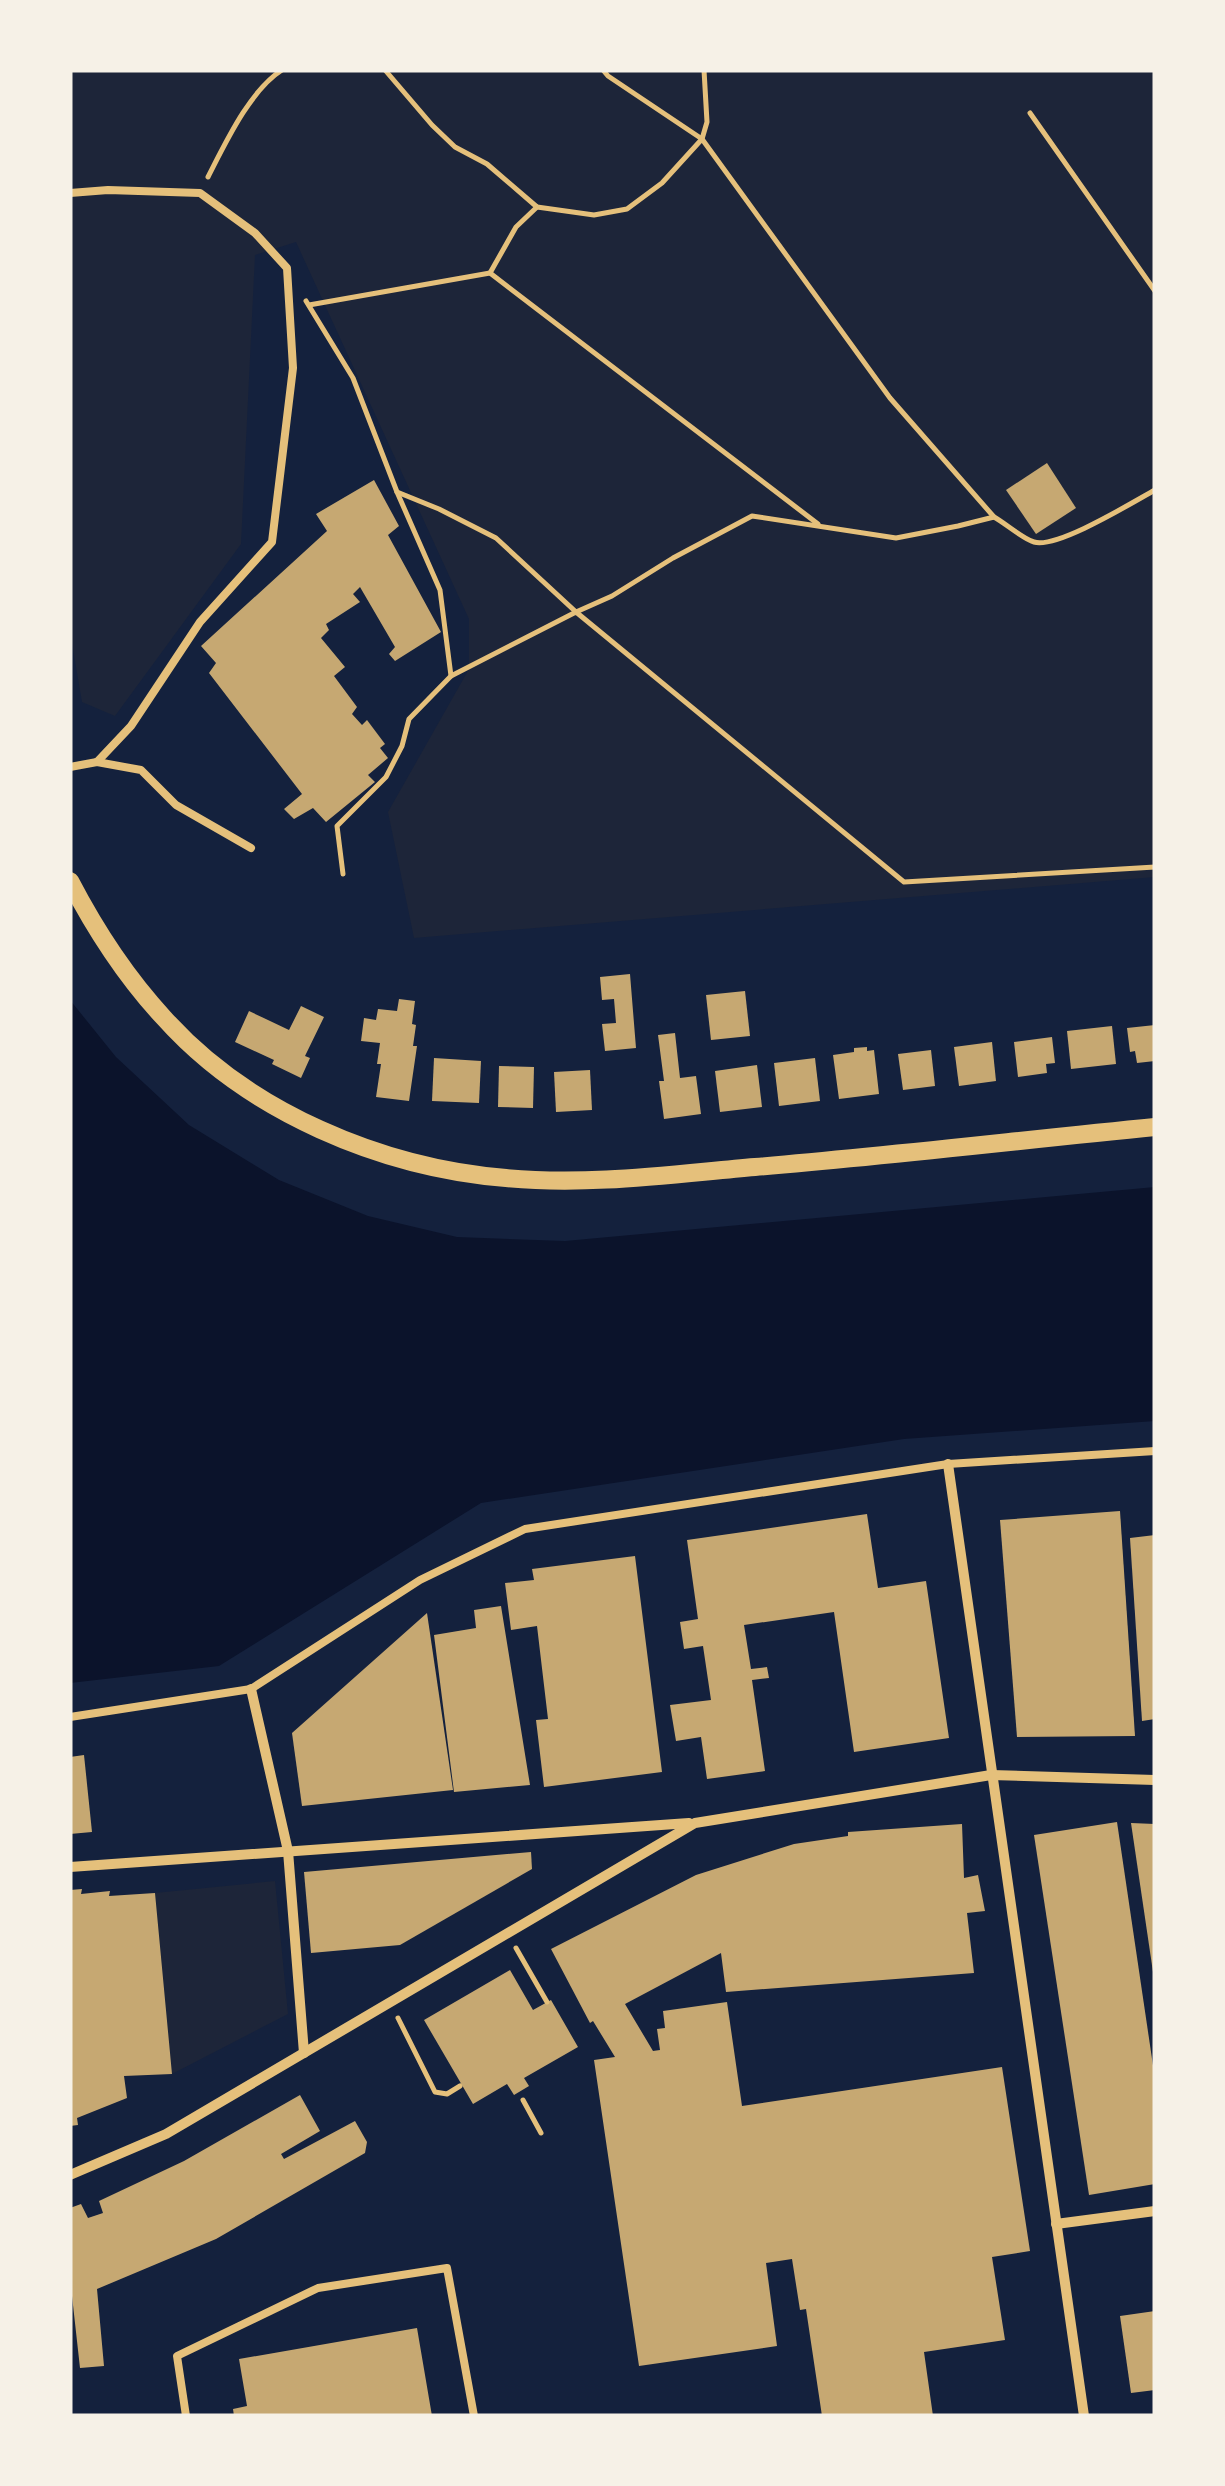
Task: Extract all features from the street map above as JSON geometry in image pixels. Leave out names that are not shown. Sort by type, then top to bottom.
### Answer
[{"type":"street","points":[[70,881],[92,923],[129,976],[166,1021],[212,1063],[266,1102],[333,1135],[390,1157],[452,1172],[578,1181],[1155,1127]]},
{"type":"street","points":[[948,1464],[1084,2416]]},
{"type":"street","points":[[251,1689],[288,1852],[304,2053]]},
{"type":"street","points":[[70,1867],[695,1823],[991,1776],[1155,1780]]},
{"type":"street","points":[[70,2175],[166,2134],[695,1823]]},
{"type":"street","points":[[1056,2224],[1155,2211]]},
{"type":"lane","points":[[70,193],[200,193],[255,233],[287,268],[293,368],[272,542],[200,622],[131,726],[97,762]]},
{"type":"lane","points":[[70,767],[97,762],[142,770],[176,805],[251,848]]},
{"type":"lane","points":[[70,1717],[251,1689],[420,1580],[525,1530],[948,1464],[1155,1451]]},
{"type":"lane","points":[[186,2416],[177,2356],[318,2288],[447,2268],[474,2416]]},
{"type":"path","points":[[200,193],[231,130],[269,78],[282,70]]},
{"type":"path","points":[[385,70],[454,147],[486,164],[536,207],[594,215],[626,209],[662,183],[702,139],[707,122],[704,70]]},
{"type":"path","points":[[603,70],[702,139],[890,398],[994,517],[1034,542],[1049,541],[1098,522],[1155,490]]},
{"type":"path","points":[[1030,112],[1155,291]]},
{"type":"path","points":[[490,273],[516,228],[536,207]]},
{"type":"path","points":[[287,268],[353,378],[440,590],[451,676]]},
{"type":"path","points":[[309,305],[490,273],[820,526]]},
{"type":"path","points":[[397,492],[496,538],[576,612],[904,882],[1155,867]]},
{"type":"path","points":[[342,874],[337,826],[386,777],[402,746],[408,719],[451,676],[612,596],[672,558],[752,516],[896,538],[994,517]]},
{"type":"path","points":[[507,1933],[546,2002]]},
{"type":"path","points":[[390,2002],[436,2092],[447,2094],[460,2086]]},
{"type":"path","points":[[523,2100],[542,2134]]},
{"type":"shaded area","points":[[70,70],[1155,70],[1155,877],[414,938],[388,812],[469,669],[469,619],[296,242],[255,255],[241,544],[115,716],[82,702],[70,632]]},
{"type":"shaded area","points":[[70,1000],[116,1057],[189,1125],[279,1180],[368,1216],[457,1237],[565,1241],[1155,1187],[1155,1421],[904,1439],[481,1503],[219,1666],[70,1683]]},
{"type":"shaded area","points":[[275,1881],[288,2014],[172,2074],[155,1893]]},
{"type":"building","points":[[1047,463],[1076,508],[1036,534],[1006,490]]},
{"type":"building","points":[[374,480],[399,526],[388,535],[441,632],[395,661],[389,654],[395,647],[360,587],[353,594],[360,602],[326,624],[329,630],[321,638],[345,667],[334,676],[357,707],[352,714],[362,725],[367,720],[385,744],[380,748],[388,758],[368,775],[375,782],[326,822],[313,808],[294,819],[284,809],[302,794],[209,673],[216,663],[201,646],[327,531],[316,514]]},
{"type":"building","points":[[630,974],[636,1048],[605,1051],[602,1024],[616,1023],[614,999],[602,1000],[600,977]]},
{"type":"building","points":[[745,991],[750,1036],[711,1040],[706,995]]},
{"type":"building","points":[[399,999],[415,1001],[412,1024],[416,1025],[413,1046],[417,1046],[409,1101],[376,1097],[380,1043],[361,1041],[364,1018],[376,1020],[378,1009],[397,1011]]},
{"type":"building","points":[[301,1006],[324,1017],[305,1056],[310,1058],[301,1078],[235,1042],[249,1011],[289,1030]]},
{"type":"building","points":[[1155,1025],[1155,1061],[1137,1063],[1135,1051],[1130,1052],[1127,1028]]},
{"type":"building","points":[[1112,1026],[1116,1064],[1071,1069],[1067,1031]]},
{"type":"building","points":[[675,1033],[680,1078],[696,1076],[701,1114],[664,1119],[658,1035]]},
{"type":"building","points":[[1052,1037],[1055,1063],[1046,1064],[1047,1073],[1018,1077],[1014,1042]]},
{"type":"building","points":[[992,1042],[996,1081],[959,1086],[954,1047]]},
{"type":"building","points":[[867,1047],[867,1051],[874,1050],[879,1094],[839,1099],[833,1055]]},
{"type":"building","points":[[931,1050],[935,1086],[903,1090],[898,1054]]},
{"type":"building","points":[[434,1058],[481,1061],[479,1103],[432,1101]]},
{"type":"building","points":[[815,1058],[820,1101],[779,1106],[774,1063]]},
{"type":"building","points":[[757,1065],[762,1107],[720,1112],[715,1071]]},
{"type":"building","points":[[499,1066],[534,1067],[533,1108],[498,1107]]},
{"type":"building","points":[[590,1070],[592,1110],[556,1112],[554,1072]]},
{"type":"building","points":[[1120,1511],[1135,1736],[1017,1737],[1000,1520]]},
{"type":"building","points":[[867,1514],[878,1588],[926,1581],[949,1738],[854,1752],[834,1612],[744,1625],[751,1669],[767,1667],[769,1678],[752,1680],[765,1771],[707,1779],[701,1737],[676,1741],[670,1705],[711,1700],[703,1646],[684,1649],[680,1622],[698,1619],[687,1540]]},
{"type":"building","points":[[1155,1535],[1155,1719],[1142,1721],[1130,1538]]},
{"type":"building","points":[[635,1556],[662,1772],[544,1787],[536,1720],[548,1719],[537,1626],[511,1630],[505,1583],[534,1580],[532,1569]]},
{"type":"building","points":[[501,1606],[530,1785],[454,1792],[434,1635],[476,1628],[474,1610]]},
{"type":"building","points":[[427,1613],[453,1790],[302,1806],[292,1733]]},
{"type":"building","points":[[84,1755],[92,1832],[70,1834],[70,1757]]},
{"type":"building","points":[[1117,1822],[1155,2079],[1155,2184],[1089,2195],[1034,1835]]},
{"type":"building","points":[[1131,1823],[1155,1824],[1155,1972],[1153,1972]]},
{"type":"building","points":[[962,1824],[964,1878],[978,1875],[985,1911],[967,1913],[974,1973],[726,1992],[721,1953],[625,2004],[653,2051],[660,2050],[657,2029],[665,2028],[663,2011],[727,2002],[742,2106],[1002,2067],[1030,2251],[992,2257],[1005,2340],[924,2352],[933,2416],[822,2416],[806,2309],[800,2310],[792,2259],[766,2263],[777,2346],[639,2366],[594,2060],[615,2057],[593,2021],[590,2023],[551,1949],[696,1875],[794,1844],[848,1836],[848,1832]]},
{"type":"building","points":[[531,1852],[532,1869],[400,1945],[311,1953],[304,1872]]},
{"type":"building","points":[[82,1889],[81,1894],[110,1891],[109,1896],[155,1893],[172,2074],[124,2076],[127,2098],[77,2118],[78,2125],[70,2126],[70,1890]]},
{"type":"building","points":[[510,1970],[533,2010],[551,2000],[578,2047],[524,2078],[529,2086],[514,2095],[507,2084],[473,2104],[424,2020]]},
{"type":"building","points":[[300,2095],[320,2131],[281,2154],[284,2159],[355,2121],[367,2142],[365,2153],[216,2239],[97,2289],[104,2366],[80,2368],[70,2296],[70,2208],[81,2204],[88,2218],[103,2213],[99,2201],[184,2161]]},
{"type":"building","points":[[1155,2311],[1155,2390],[1131,2393],[1120,2316]]},
{"type":"building","points":[[417,2328],[432,2416],[234,2416],[233,2409],[247,2406],[239,2359]]}]
